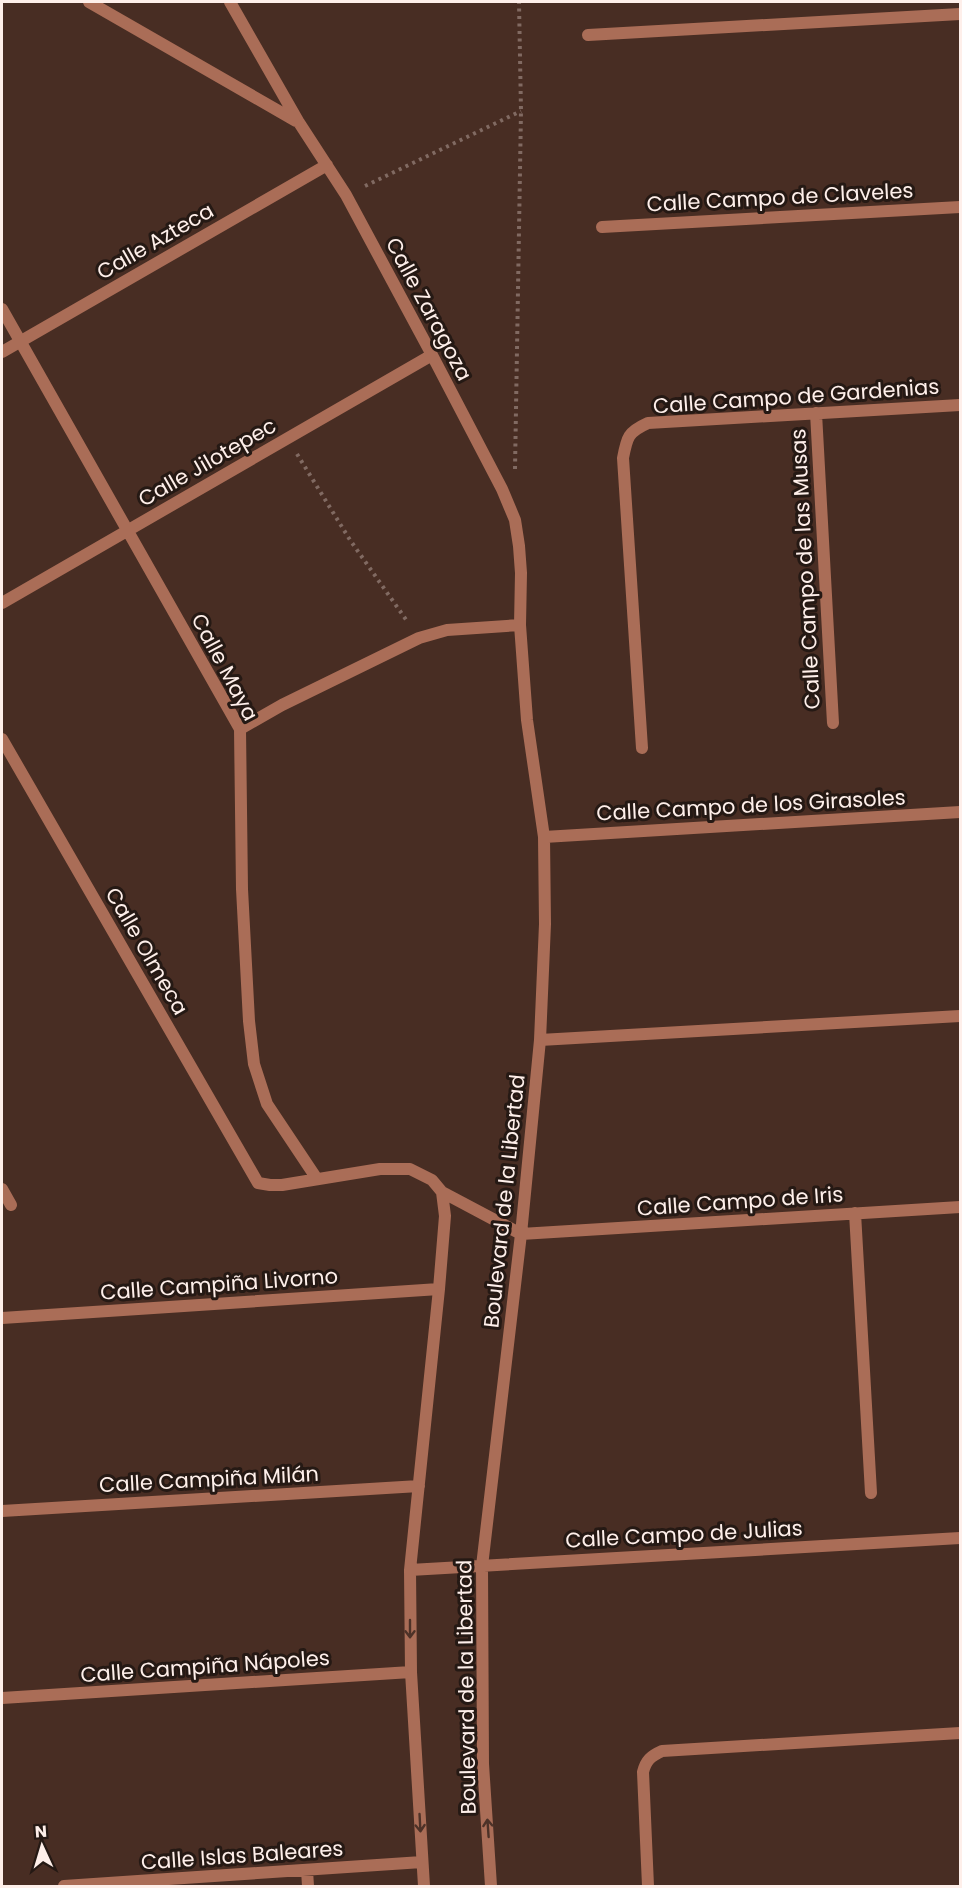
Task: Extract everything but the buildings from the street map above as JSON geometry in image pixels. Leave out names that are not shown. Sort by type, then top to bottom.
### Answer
[{"type":"street","name":"Calle Zaragoza","points":[[89,2],[298,122]]},
{"type":"street","name":"Calle Zaragoza","points":[[230,2],[298,122],[346,195],[502,489],[514,520]]},
{"type":"street","points":[[588,35],[960,14]]},
{"type":"street","name":"Calle Azteca","points":[[2,352],[327,165]]},
{"type":"street","name":"Calle Campo de Claveles","points":[[602,227],[960,207]]},
{"type":"street","name":"Calle Maya","points":[[2,309],[240,729],[242,889],[249,1021],[254,1064],[267,1104],[317,1179]]},
{"type":"street","name":"Calle Jilotepec","points":[[2,603],[432,355]]},
{"type":"street","name":"Calle Campo de Gardenias","points":[[642,748],[622,458],[626,441],[634,429],[648,423],[960,405]]},
{"type":"street","name":"Calle Campo de las Musas","points":[[816,413],[832,723]]},
{"type":"street","name":"Boulevard de la Libertad","points":[[491,1887],[483,1764],[482,1566],[521,1234],[540,1040],[545,924],[544,837],[527,720],[520,625],[521,573],[514,520]]},
{"type":"street","points":[[240,729],[282,705],[419,638],[447,630],[520,625]]},
{"type":"street","name":"Calle Olmeca","points":[[2,739],[258,1183],[282,1185],[317,1179]]},
{"type":"street","name":"Calle Campo de los Girasoles","points":[[544,837],[960,812]]},
{"type":"street","points":[[540,1040],[960,1016]]},
{"type":"street","points":[[317,1179],[380,1169],[410,1169],[432,1180],[442,1192],[521,1234]]},
{"type":"street","points":[[2,1189],[11,1205]]},
{"type":"street","points":[[424,1887],[411,1672],[410,1570],[439,1289],[445,1216],[442,1192]]},
{"type":"street","name":"Calle Campo de Iris","points":[[521,1234],[960,1207]]},
{"type":"street","points":[[855,1213],[871,1493]]},
{"type":"street","name":"Calle Campiña Livorno","points":[[2,1318],[439,1289]]},
{"type":"street","name":"Calle Campiña Milán","points":[[2,1511],[419,1486]]},
{"type":"street","name":"Calle Campo de Julias","points":[[410,1570],[960,1538]]},
{"type":"street","name":"Calle Campiña Nápoles","points":[[2,1698],[411,1672]]},
{"type":"street","points":[[648,1887],[643,1772],[645,1763],[652,1755],[662,1751],[960,1733]]},
{"type":"street","name":"Calle Islas Baleares","points":[[64,1887],[422,1862]]},
{"type":"street","points":[[307,1870],[308,1887]]},
{"type":"path","points":[[515,474],[521,111],[519,2]]},
{"type":"path","points":[[346,195],[521,111]]},
{"type":"path","points":[[288,438],[350,540],[419,638]]}]
